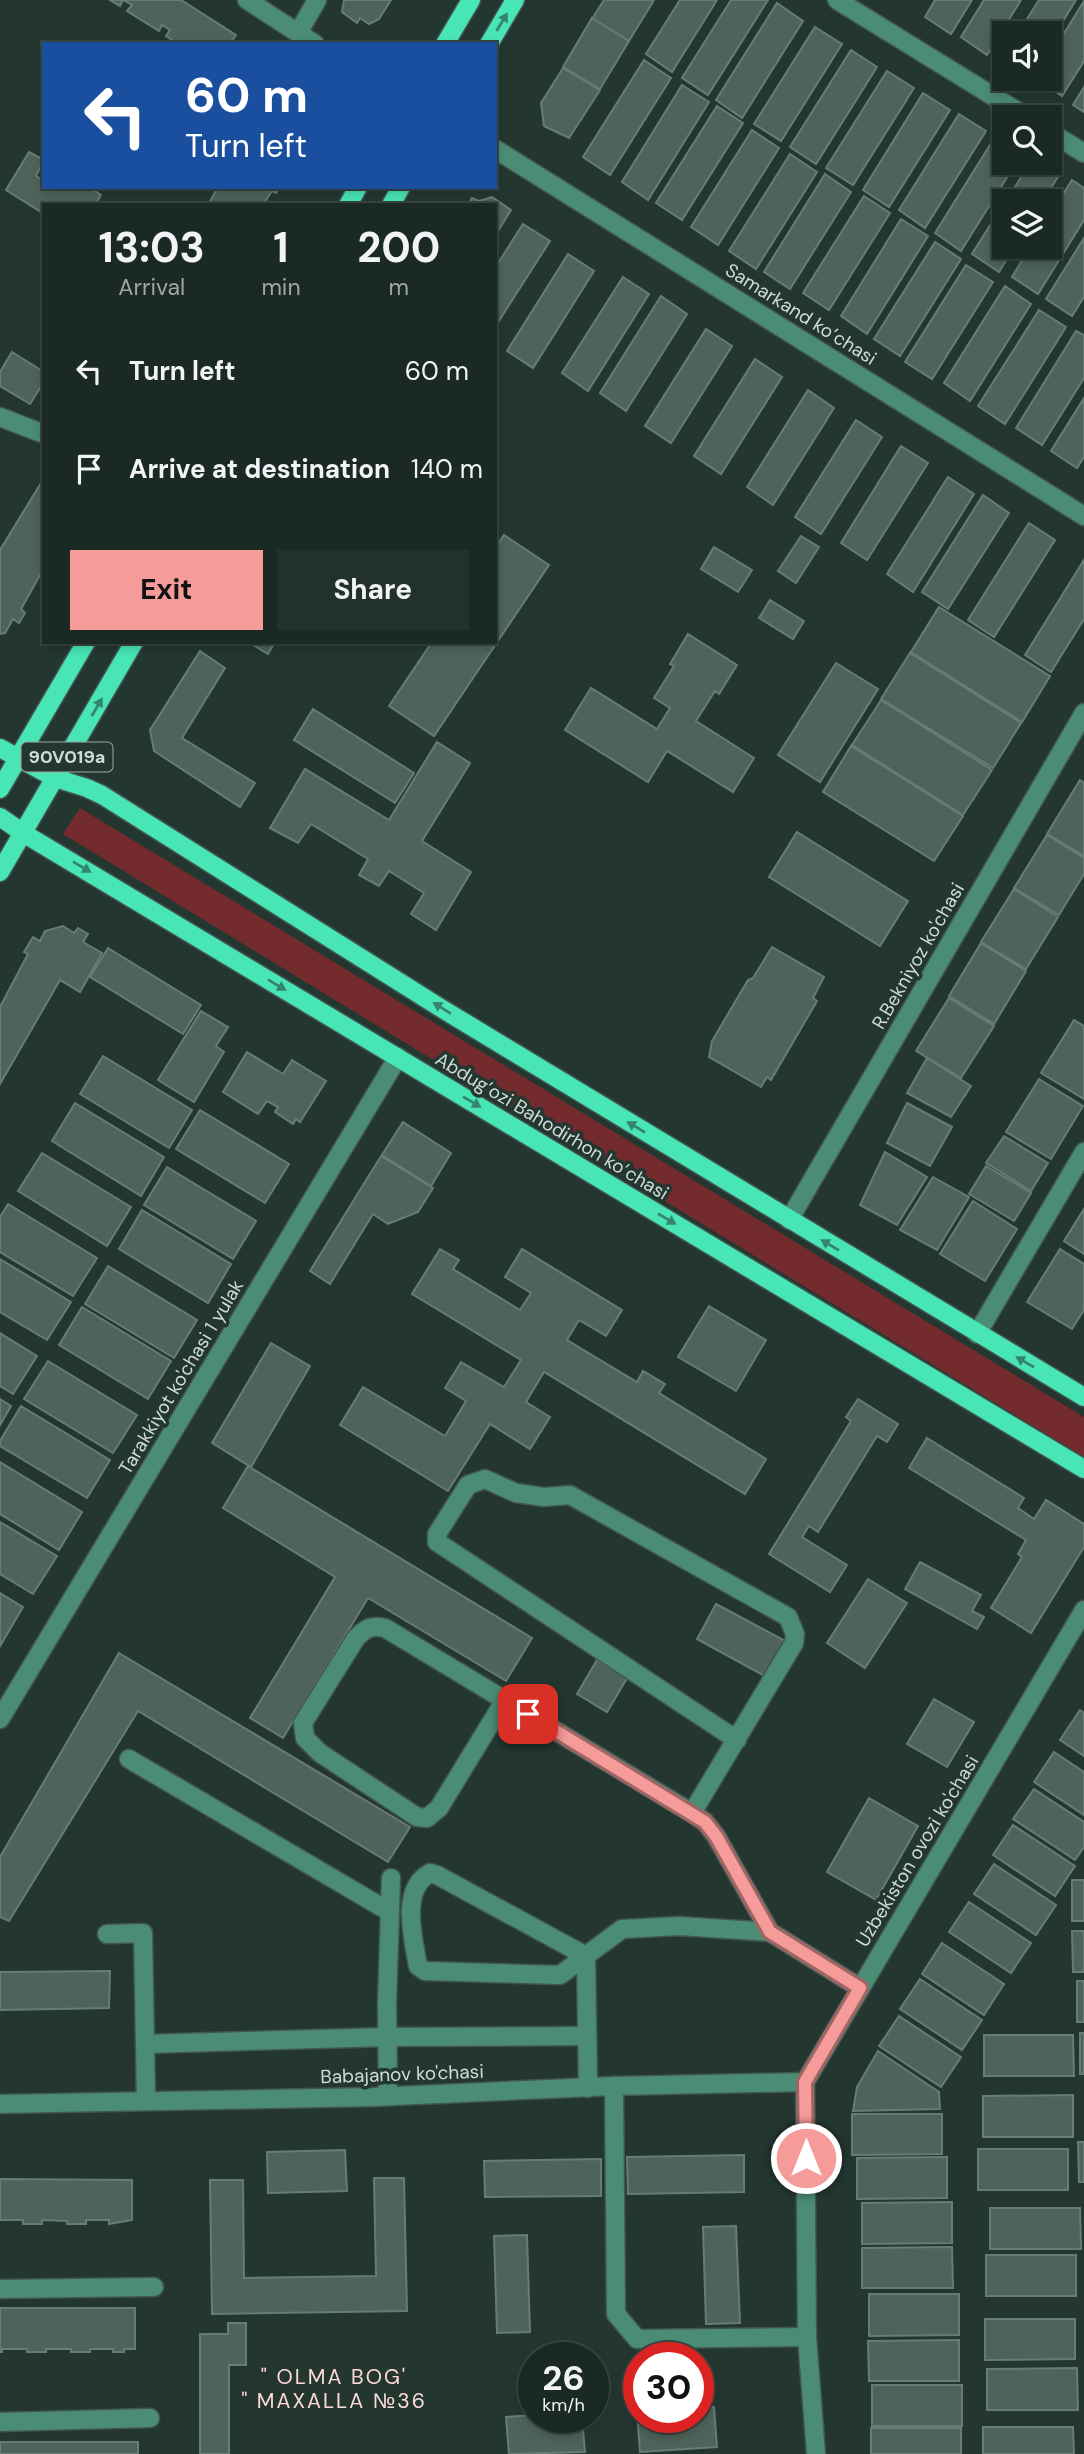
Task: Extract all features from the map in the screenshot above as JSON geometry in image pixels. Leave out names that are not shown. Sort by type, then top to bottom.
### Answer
[{"type":"main road","points":[[446,42],[471,0]]},
{"type":"main road","points":[[490,42],[515,0]]},
{"type":"main road","name":"90V019a","points":[[0,789],[85,644]]},
{"type":"main road","name":"90V019a","points":[[0,872],[134,644]]},
{"type":"main road","points":[[0,748],[55,778],[102,795],[444,1010],[977,1334],[1084,1396]]},
{"type":"main road","name":"Abdug’ozi Bahodirhon ko’chasi","points":[[0,817],[1084,1469]]},
{"type":"street","points":[[247,0],[312,42]]},
{"type":"street","points":[[298,33],[317,0]]},
{"type":"street","points":[[837,0],[1008,105]]},
{"type":"street","points":[[1062,139],[1084,153]]},
{"type":"street","name":"Samarkand ko’chasi","points":[[497,150],[1084,516]]},
{"type":"street","points":[[0,417],[42,433]]},
{"type":"street","name":"R.Bekniyoz ko'chasi","points":[[789,1220],[1084,713]]},
{"type":"street","name":"Tarakkiyot ko'chasi 1 yulak","points":[[0,1719],[398,1057]]},
{"type":"street","points":[[977,1334],[1084,1152]]},
{"type":"street","points":[[692,1813],[737,1740],[794,1643],[795,1634],[788,1617],[570,1495],[544,1497],[516,1493],[485,1479],[468,1485],[437,1534],[438,1542],[737,1740]]},
{"type":"street","name":"Uzbekiston ovozi ko'chasi","points":[[805,2082],[1084,1610]]},
{"type":"street","points":[[505,1700],[439,1808],[427,1818],[416,1816],[320,1753],[305,1738],[303,1723],[356,1638],[365,1629],[373,1626],[385,1628],[505,1700],[692,1813],[705,1822],[716,1836],[770,1932]]},
{"type":"street","points":[[129,1759],[390,1912]]},
{"type":"street","points":[[586,1956],[437,1875],[430,1873],[414,1886],[411,1905],[414,1943],[418,1966],[425,1970],[561,1975],[622,1929],[679,1926],[770,1932],[860,1988]]},
{"type":"street","points":[[388,2096],[391,1878]]},
{"type":"street","points":[[107,1934],[143,1933],[146,2101]]},
{"type":"street","points":[[586,1956],[588,2088]]},
{"type":"street","points":[[145,2044],[388,2037],[587,2036]]},
{"type":"street","points":[[805,2082],[807,2337],[816,2454]]},
{"type":"street","name":"Babajanov ko'chasi","points":[[0,2104],[388,2096],[614,2086],[805,2082]]},
{"type":"street","points":[[614,2086],[616,2314],[638,2339],[807,2337]]},
{"type":"street","points":[[0,2289],[154,2287]]},
{"type":"street","points":[[0,2422],[150,2418]]},
{"type":"shaded area","points":[[80,808],[1084,1417],[1084,1457],[63,834]]},
{"type":"building","points":[[110,0],[123,0],[120,6]]},
{"type":"building","points":[[123,0],[181,0],[236,35],[231,42],[175,42],[166,36],[170,30],[162,25],[159,31],[127,11],[132,5]]},
{"type":"building","points":[[344,0],[391,0],[379,19],[369,24],[360,18],[357,23],[342,12]]},
{"type":"building","points":[[604,0],[654,0],[629,41],[592,19]]},
{"type":"building","points":[[680,0],[717,0],[672,72],[646,54]]},
{"type":"building","points":[[731,0],[768,0],[708,95],[682,78]]},
{"type":"building","points":[[935,0],[972,0],[951,34],[925,17]]},
{"type":"building","points":[[984,0],[1021,0],[1008,21],[992,21],[992,47],[987,55],[961,37]]},
{"type":"building","points":[[1039,0],[1076,0],[1062,23],[1026,21]]},
{"type":"building","points":[[1084,1],[1084,61],[1062,96],[1055,91],[1062,91],[1062,37]]},
{"type":"building","points":[[777,3],[803,21],[742,118],[716,100]]},
{"type":"building","points":[[592,18],[629,41],[600,89],[563,67]]},
{"type":"building","points":[[815,27],[842,44],[781,141],[754,124]]},
{"type":"building","points":[[851,50],[877,67],[816,164],[790,147]]},
{"type":"building","points":[[644,60],[671,78],[610,175],[583,157]]},
{"type":"building","points":[[563,68],[600,90],[569,138],[544,126],[541,103]]},
{"type":"building","points":[[887,71],[914,88],[853,185],[826,168]]},
{"type":"building","points":[[682,85],[709,102],[648,200],[622,182]]},
{"type":"building","points":[[1084,87],[1084,112],[1073,105]]},
{"type":"building","points":[[923,93],[950,110],[889,207],[863,190]]},
{"type":"building","points":[[717,106],[743,123],[682,220],[656,203]]},
{"type":"building","points":[[959,114],[986,131],[925,228],[899,210]]},
{"type":"building","points":[[752,130],[779,148],[718,245],[691,227]]},
{"type":"building","points":[[992,142],[992,175],[1008,175],[1000,189],[992,189],[992,201],[961,251],[935,233]]},
{"type":"building","points":[[29,152],[42,159],[36,176],[42,180],[42,189],[92,189],[101,195],[96,203],[42,203],[42,213],[6,190]]},
{"type":"building","points":[[790,154],[817,172],[756,269],[729,251]]},
{"type":"building","points":[[825,174],[851,192],[790,289],[764,272]]},
{"type":"building","points":[[1022,175],[1059,175],[1050,189],[1014,189]]},
{"type":"building","points":[[1072,180],[1084,188],[1084,220],[1062,255],[1062,196]]},
{"type":"building","points":[[217,189],[279,189],[276,193],[272,191],[264,203],[209,203]]},
{"type":"building","points":[[864,196],[890,213],[829,310],[803,293]]},
{"type":"building","points":[[492,197],[511,210],[497,233],[497,203],[469,203],[472,198],[479,201]]},
{"type":"building","points":[[901,219],[928,236],[867,334],[841,316]]},
{"type":"building","points":[[992,222],[992,259],[1007,259],[999,272],[972,254]]},
{"type":"building","points":[[523,224],[550,241],[497,324],[497,265]]},
{"type":"building","points":[[1084,238],[1084,297],[1072,316],[1046,299]]},
{"type":"building","points":[[935,242],[961,259],[900,356],[874,339]]},
{"type":"building","points":[[568,254],[594,271],[533,368],[507,351]]},
{"type":"building","points":[[1023,259],[1060,259],[1038,294],[1012,277]]},
{"type":"building","points":[[966,265],[993,282],[932,379],[905,362]]},
{"type":"building","points":[[623,277],[649,294],[588,391],[562,373]]},
{"type":"building","points":[[1005,286],[1031,304],[970,401],[944,383]]},
{"type":"building","points":[[661,296],[687,314],[626,411],[600,393]]},
{"type":"building","points":[[1039,310],[1066,327],[1005,424],[978,406]]},
{"type":"building","points":[[706,329],[732,346],[671,443],[645,426]]},
{"type":"building","points":[[1076,331],[1084,335],[1084,378],[1042,445],[1016,428]]},
{"type":"building","points":[[12,352],[42,371],[42,385],[30,404],[0,386],[0,372]]},
{"type":"building","points":[[755,359],[782,377],[721,474],[694,456]]},
{"type":"building","points":[[808,390],[834,408],[773,505],[747,487]]},
{"type":"building","points":[[1084,398],[1084,457],[1077,468],[1051,451]]},
{"type":"building","points":[[856,420],[882,437],[821,534],[795,517]]},
{"type":"building","points":[[901,446],[928,463],[867,560],[841,543]]},
{"type":"building","points":[[948,477],[974,494],[913,592],[887,574]]},
{"type":"building","points":[[42,481],[42,572],[21,609],[25,613],[19,623],[13,619],[5,633],[0,634],[0,550]]},
{"type":"building","points":[[983,495],[1009,513],[948,609],[922,592]]},
{"type":"building","points":[[1029,523],[1055,540],[994,637],[968,620]]},
{"type":"building","points":[[504,535],[549,565],[497,642],[497,545]]},
{"type":"building","points":[[801,536],[819,547],[796,583],[778,571]]},
{"type":"building","points":[[714,547],[752,570],[738,592],[701,569]]},
{"type":"building","points":[[1084,560],[1084,619],[1051,672],[1025,655]]},
{"type":"building","points":[[770,600],[804,621],[793,639],[759,618]]},
{"type":"building","points":[[939,607],[1050,676],[1022,722],[911,652]]},
{"type":"building","points":[[688,634],[737,665],[719,694],[715,691],[696,721],[754,758],[733,792],[667,751],[648,782],[565,730],[591,688],[657,729],[670,708],[654,698],[674,666],[670,664]]},
{"type":"building","points":[[251,644],[274,644],[268,654]]},
{"type":"building","points":[[431,644],[496,644],[434,736],[389,706]]},
{"type":"building","points":[[200,651],[225,668],[182,738],[255,783],[240,807],[154,751],[150,730]]},
{"type":"building","points":[[910,653],[1021,723],[993,768],[881,699]]},
{"type":"building","points":[[836,663],[878,689],[820,782],[778,755]]},
{"type":"building","points":[[881,700],[992,770],[963,815],[852,745]]},
{"type":"building","points":[[313,709],[414,773],[395,803],[294,740]]},
{"type":"building","points":[[437,742],[470,763],[422,841],[471,872],[436,930],[411,914],[424,893],[389,871],[379,886],[359,875],[368,859],[311,824],[298,843],[270,828],[305,769],[389,820]]},
{"type":"building","points":[[851,746],[963,816],[934,861],[823,792]]},
{"type":"building","points":[[1080,780],[1084,783],[1084,856],[1047,834]]},
{"type":"building","points":[[797,832],[908,901],[880,946],[769,877]]},
{"type":"building","points":[[1047,835],[1084,858],[1084,874],[1059,915],[1014,888]]},
{"type":"building","points":[[1014,889],[1058,917],[1026,969],[981,942]]},
{"type":"building","points":[[63,926],[74,933],[78,928],[88,934],[83,942],[102,953],[80,992],[60,980],[0,1084],[0,1007],[28,954],[24,952],[33,937],[40,941],[45,931]]},
{"type":"building","points":[[981,943],[1026,971],[994,1024],[949,996]]},
{"type":"building","points":[[772,947],[824,977],[813,998],[817,1001],[771,1080],[767,1077],[761,1087],[709,1057],[712,1041],[748,980],[753,978]]},
{"type":"building","points":[[108,948],[201,1005],[183,1034],[90,977]]},
{"type":"building","points":[[949,998],[994,1026],[961,1078],[916,1051]]},
{"type":"building","points":[[201,1011],[228,1027],[216,1046],[224,1052],[194,1102],[158,1080]]},
{"type":"building","points":[[1074,1020],[1084,1026],[1084,1099],[1041,1073]]},
{"type":"building","points":[[247,1052],[283,1074],[292,1060],[326,1081],[300,1122],[296,1119],[293,1124],[275,1112],[278,1107],[267,1101],[258,1114],[223,1092]]},
{"type":"building","points":[[103,1056],[192,1110],[169,1148],[80,1094]]},
{"type":"building","points":[[927,1058],[971,1086],[951,1117],[907,1093]]},
{"type":"building","points":[[1039,1079],[1083,1106],[1051,1159],[1006,1132]]},
{"type":"building","points":[[75,1103],[164,1157],[141,1196],[52,1141]]},
{"type":"building","points":[[907,1103],[952,1127],[930,1166],[887,1143]]},
{"type":"building","points":[[200,1110],[289,1164],[265,1203],[176,1149]]},
{"type":"building","points":[[403,1122],[451,1153],[431,1186],[382,1155]]},
{"type":"building","points":[[1004,1136],[1048,1163],[1031,1191],[986,1163]]},
{"type":"building","points":[[885,1152],[927,1177],[897,1225],[860,1205]]},
{"type":"building","points":[[42,1153],[131,1207],[107,1246],[18,1191]]},
{"type":"building","points":[[381,1156],[433,1188],[418,1212],[388,1224],[373,1214],[330,1284],[310,1271]]},
{"type":"building","points":[[986,1166],[1031,1193],[1014,1221],[969,1194]]},
{"type":"building","points":[[167,1167],[256,1221],[233,1259],[144,1205]]},
{"type":"building","points":[[933,1177],[969,1197],[937,1250],[900,1230]]},
{"type":"building","points":[[973,1201],[1017,1229],[985,1281],[940,1254]]},
{"type":"building","points":[[8,1204],[97,1258],[73,1296],[0,1252],[0,1217]]},
{"type":"building","points":[[1084,1209],[1084,1254],[1064,1241]]},
{"type":"building","points":[[142,1210],[231,1264],[208,1303],[119,1249]]},
{"type":"building","points":[[440,1249],[459,1260],[453,1269],[520,1310],[531,1293],[505,1277],[522,1249],[622,1310],[606,1336],[579,1320],[567,1340],[637,1382],[643,1371],[665,1384],[659,1393],[766,1459],[745,1494],[544,1372],[526,1402],[550,1417],[530,1449],[490,1424],[448,1491],[340,1425],[363,1387],[445,1436],[466,1401],[445,1388],[461,1362],[504,1387],[521,1360],[412,1294]]},
{"type":"building","points":[[1060,1249],[1084,1264],[1084,1310],[1072,1329],[1027,1302]]},
{"type":"building","points":[[0,1259],[71,1302],[47,1340],[0,1312]]},
{"type":"building","points":[[108,1266],[197,1320],[174,1358],[85,1304]]},
{"type":"building","points":[[709,1306],[766,1340],[736,1391],[678,1357]]},
{"type":"building","points":[[82,1307],[171,1361],[148,1399],[59,1345]]},
{"type":"building","points":[[0,1333],[37,1356],[13,1394],[0,1386]]},
{"type":"building","points":[[271,1343],[310,1366],[251,1467],[212,1443]]},
{"type":"building","points":[[48,1361],[137,1415],[113,1453],[24,1399]]},
{"type":"building","points":[[0,1399],[11,1406],[0,1425]]},
{"type":"building","points":[[858,1399],[898,1424],[887,1442],[877,1436],[818,1532],[809,1526],[802,1537],[847,1565],[830,1592],[769,1554],[851,1421],[846,1417]]},
{"type":"building","points":[[21,1406],[110,1460],[87,1498],[0,1446],[0,1441]]},
{"type":"building","points":[[927,1438],[1024,1498],[1018,1508],[1034,1519],[1046,1500],[1084,1524],[1084,1547],[1031,1633],[991,1608],[1022,1557],[1018,1554],[1026,1540],[909,1468]]},
{"type":"building","points":[[0,1462],[82,1512],[59,1550],[0,1514]]},
{"type":"building","points":[[248,1466],[532,1638],[506,1681],[368,1598],[283,1738],[250,1718],[335,1577],[223,1508]]},
{"type":"building","points":[[0,1522],[57,1556],[33,1594],[0,1574]]},
{"type":"building","points":[[920,1562],[981,1595],[972,1611],[984,1617],[977,1629],[905,1589]]},
{"type":"building","points":[[868,1579],[907,1603],[865,1668],[827,1643]]},
{"type":"building","points":[[0,1593],[23,1607],[0,1646]]},
{"type":"building","points":[[716,1604],[789,1643],[770,1679],[697,1639]]},
{"type":"building","points":[[119,1653],[410,1827],[388,1862],[138,1711],[9,1921],[0,1917],[0,1857]]},
{"type":"building","points":[[597,1660],[627,1678],[607,1712],[577,1694]]},
{"type":"building","points":[[934,1699],[974,1722],[947,1767],[907,1744]]},
{"type":"building","points":[[1080,1710],[1084,1713],[1084,1756],[1060,1740]]},
{"type":"building","points":[[1054,1752],[1084,1772],[1084,1815],[1034,1782]]},
{"type":"building","points":[[1034,1789],[1084,1822],[1084,1847],[1075,1860],[1013,1819]]},
{"type":"building","points":[[869,1798],[918,1826],[876,1900],[827,1872]]},
{"type":"building","points":[[1013,1825],[1075,1866],[1055,1896],[993,1855]]},
{"type":"building","points":[[994,1864],[1056,1905],[1036,1935],[974,1894]]},
{"type":"building","points":[[1072,1880],[1084,1880],[1084,1921],[1072,1921]]},
{"type":"building","points":[[969,1902],[1031,1943],[1011,1973],[949,1932]]},
{"type":"building","points":[[1072,1931],[1084,1931],[1084,1972],[1073,1972]]},
{"type":"building","points":[[942,1943],[1004,1984],[984,2015],[922,1974]]},
{"type":"building","points":[[110,1971],[109,2008],[0,2010],[0,1972]]},
{"type":"building","points":[[920,1979],[982,2020],[962,2050],[900,2009]]},
{"type":"building","points":[[1077,1981],[1084,1981],[1084,2022],[1077,2022]]},
{"type":"building","points":[[899,2016],[961,2057],[941,2087],[879,2046]]},
{"type":"building","points":[[1080,2033],[1084,2033],[1084,2074],[1080,2074]]},
{"type":"building","points":[[984,2035],[1073,2035],[1074,2076],[984,2076]]},
{"type":"building","points":[[878,2051],[939,2092],[940,2109],[853,2111],[857,2087]]},
{"type":"building","points":[[1073,2095],[1073,2137],[983,2137],[983,2096]]},
{"type":"building","points":[[852,2114],[942,2114],[942,2154],[852,2155]]},
{"type":"building","points":[[1078,2142],[1084,2142],[1084,2182],[1079,2182]]},
{"type":"building","points":[[978,2149],[1068,2149],[1068,2190],[978,2190]]},
{"type":"building","points":[[345,2150],[347,2191],[268,2193],[267,2152]]},
{"type":"building","points":[[744,2155],[744,2192],[628,2194],[627,2157]]},
{"type":"building","points":[[947,2157],[947,2198],[857,2199],[857,2158]]},
{"type":"building","points":[[601,2159],[601,2196],[485,2197],[484,2161]]},
{"type":"building","points":[[374,2178],[404,2178],[407,2311],[212,2314],[210,2180],[243,2180],[244,2278],[376,2276]]},
{"type":"building","points":[[0,2179],[132,2180],[132,2220],[109,2224],[109,2220],[86,2220],[86,2224],[67,2224],[67,2221],[42,2220],[42,2224],[23,2224],[23,2220],[0,2220]]},
{"type":"building","points":[[952,2202],[952,2243],[862,2244],[862,2203]]},
{"type":"building","points":[[990,2208],[1080,2208],[1081,2249],[990,2249]]},
{"type":"building","points":[[736,2226],[740,2323],[706,2324],[703,2227]]},
{"type":"building","points":[[527,2235],[530,2332],[497,2333],[494,2236]]},
{"type":"building","points":[[952,2247],[953,2288],[862,2288],[862,2248]]},
{"type":"building","points":[[986,2255],[1076,2255],[1076,2296],[986,2296]]},
{"type":"building","points":[[869,2294],[959,2294],[959,2335],[869,2336]]},
{"type":"building","points":[[0,2308],[135,2308],[135,2349],[124,2349],[124,2352],[113,2352],[113,2349],[71,2352],[71,2349],[46,2349],[46,2352],[27,2352],[27,2349],[2,2349],[0,2352]]},
{"type":"building","points":[[985,2319],[1075,2319],[1075,2359],[985,2360]]},
{"type":"building","points":[[228,2323],[246,2323],[246,2365],[229,2365],[229,2454],[200,2454],[200,2334],[228,2334]]},
{"type":"building","points":[[959,2340],[959,2381],[869,2381],[868,2341]]},
{"type":"building","points":[[1077,2368],[1078,2410],[987,2410],[987,2369]]},
{"type":"building","points":[[872,2385],[962,2385],[962,2426],[872,2426]]},
{"type":"building","points":[[714,2407],[717,2447],[640,2452],[639,2433],[714,2433]]},
{"type":"building","points":[[518,2416],[518,2433],[583,2433],[585,2452],[509,2454],[506,2417]]},
{"type":"building","points":[[983,2427],[1073,2427],[1074,2454],[983,2454]]},
{"type":"building","points":[[871,2428],[961,2428],[961,2454],[871,2454]]},
{"type":"building","points":[[0,2442],[138,2442],[138,2454],[0,2454]]},
{"type":"district","name":"\" OLMA BOG' \" MAXALLA №36","points":[[334,2389]]},
{"type":"route","points":[[528,1714],[705,1822],[716,1836],[770,1932],[860,1988],[805,2082],[806,2158]]}]
